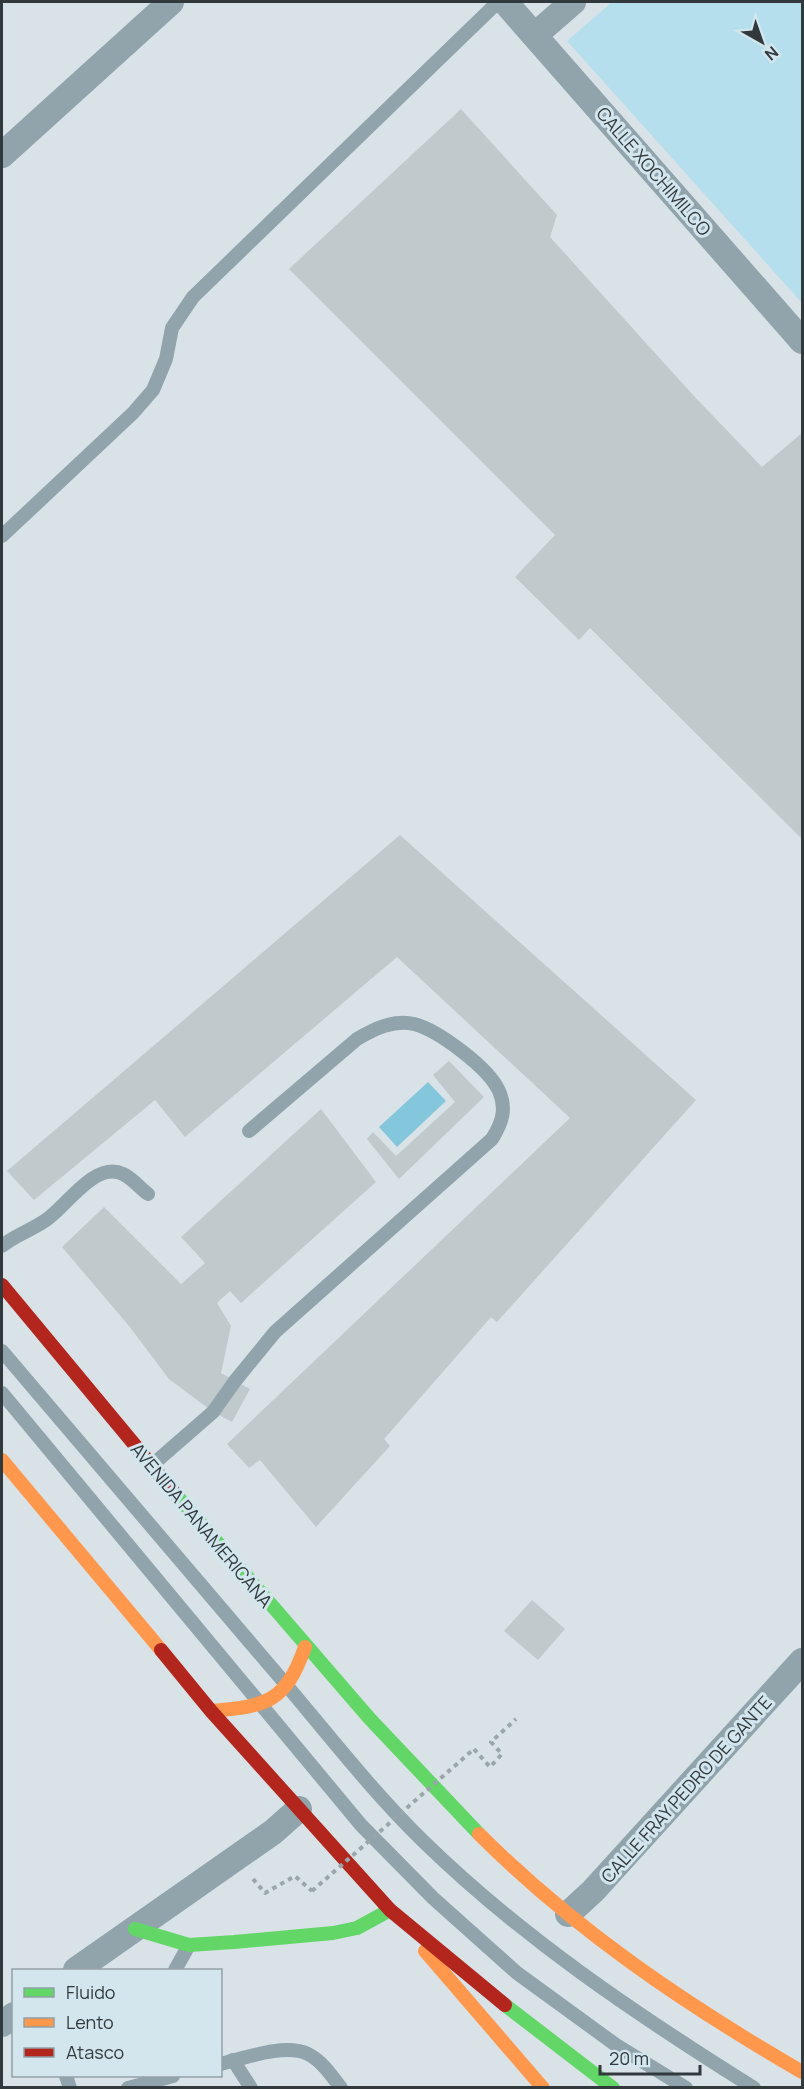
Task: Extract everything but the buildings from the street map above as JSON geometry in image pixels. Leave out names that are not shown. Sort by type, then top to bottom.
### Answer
[{"type":"main road","name":"AVENIDA PANAMERICANA","points":[[2,1285],[151,1466],[306,1647],[408,1761],[489,1844],[568,1914],[634,1964],[731,2031],[802,2072]]},
{"type":"main road","points":[[2,1460],[211,1711],[390,1911],[543,2088]]},
{"type":"main road","points":[[211,1711],[245,1708],[276,1698],[297,1672],[306,1647]]},
{"type":"main road","points":[[135,1929],[189,1945],[333,1933],[357,1928],[390,1911]]},
{"type":"main road","points":[[390,1911],[532,2028],[613,2088]]},
{"type":"street","points":[[2,155],[171,2]]},
{"type":"street","name":"CALLE XOCHIMILCO","points":[[506,2],[802,341]]},
{"type":"street","points":[[535,35],[573,2]]},
{"type":"street","name":"CALLE FRAY PEDRO DE GANTE","points":[[568,1914],[593,1891],[802,1661]]},
{"type":"street","points":[[82,1968],[273,1832],[299,1809]]},
{"type":"lane","points":[[2,536],[134,413],[153,390],[166,359],[172,328],[193,297],[498,2]]},
{"type":"lane","points":[[151,1466],[213,1412],[275,1332],[492,1139],[502,1123],[503,1110],[500,1091],[488,1074],[451,1042],[431,1030],[412,1023],[396,1023],[375,1028],[357,1039],[249,1131]]},
{"type":"lane","points":[[2,1246],[11,1238],[47,1220],[82,1185],[107,1172],[116,1171],[124,1174],[148,1194]]},
{"type":"lane","points":[[2,1351],[354,1766],[421,1839],[504,1914],[599,1987],[754,2088]]},
{"type":"lane","points":[[2,1393],[362,1825],[433,1898],[517,1973],[616,2045],[686,2088]]},
{"type":"lane","points":[[176,1969],[189,1945]]},
{"type":"lane","points":[[251,2088],[227,2062],[263,2053],[296,2050],[320,2062],[341,2088]]},
{"type":"lane","points":[[128,2088],[168,2077]]},
{"type":"path","points":[[265,1893],[296,1876],[312,1891],[474,1749],[490,1767],[502,1754],[491,1742],[516,1719]]},
{"type":"shaded area","points":[[612,2],[802,2],[802,303],[567,41]]},
{"type":"shaded area","points":[[428,1082],[446,1101],[397,1147],[379,1127]]},
{"type":"traffic: fast","points":[[173,1491],[370,1719],[479,1834]]},
{"type":"traffic: fast","points":[[135,1929],[189,1945],[234,1942],[333,1933],[357,1928],[390,1910]]},
{"type":"traffic: fast","points":[[505,2005],[613,2088]]},
{"type":"traffic: slow","points":[[2,1460],[161,1650]]},
{"type":"traffic: slow","points":[[211,1711],[246,1707],[271,1698],[290,1680],[305,1647]]},
{"type":"traffic: slow","points":[[479,1834],[554,1902],[633,1964],[716,2020],[802,2072]]},
{"type":"traffic: slow","points":[[425,1951],[543,2088]]},
{"type":"traffic: jam","points":[[2,1285],[173,1491]]},
{"type":"traffic: jam","points":[[161,1650],[211,1711],[390,1910],[505,2005]]}]
